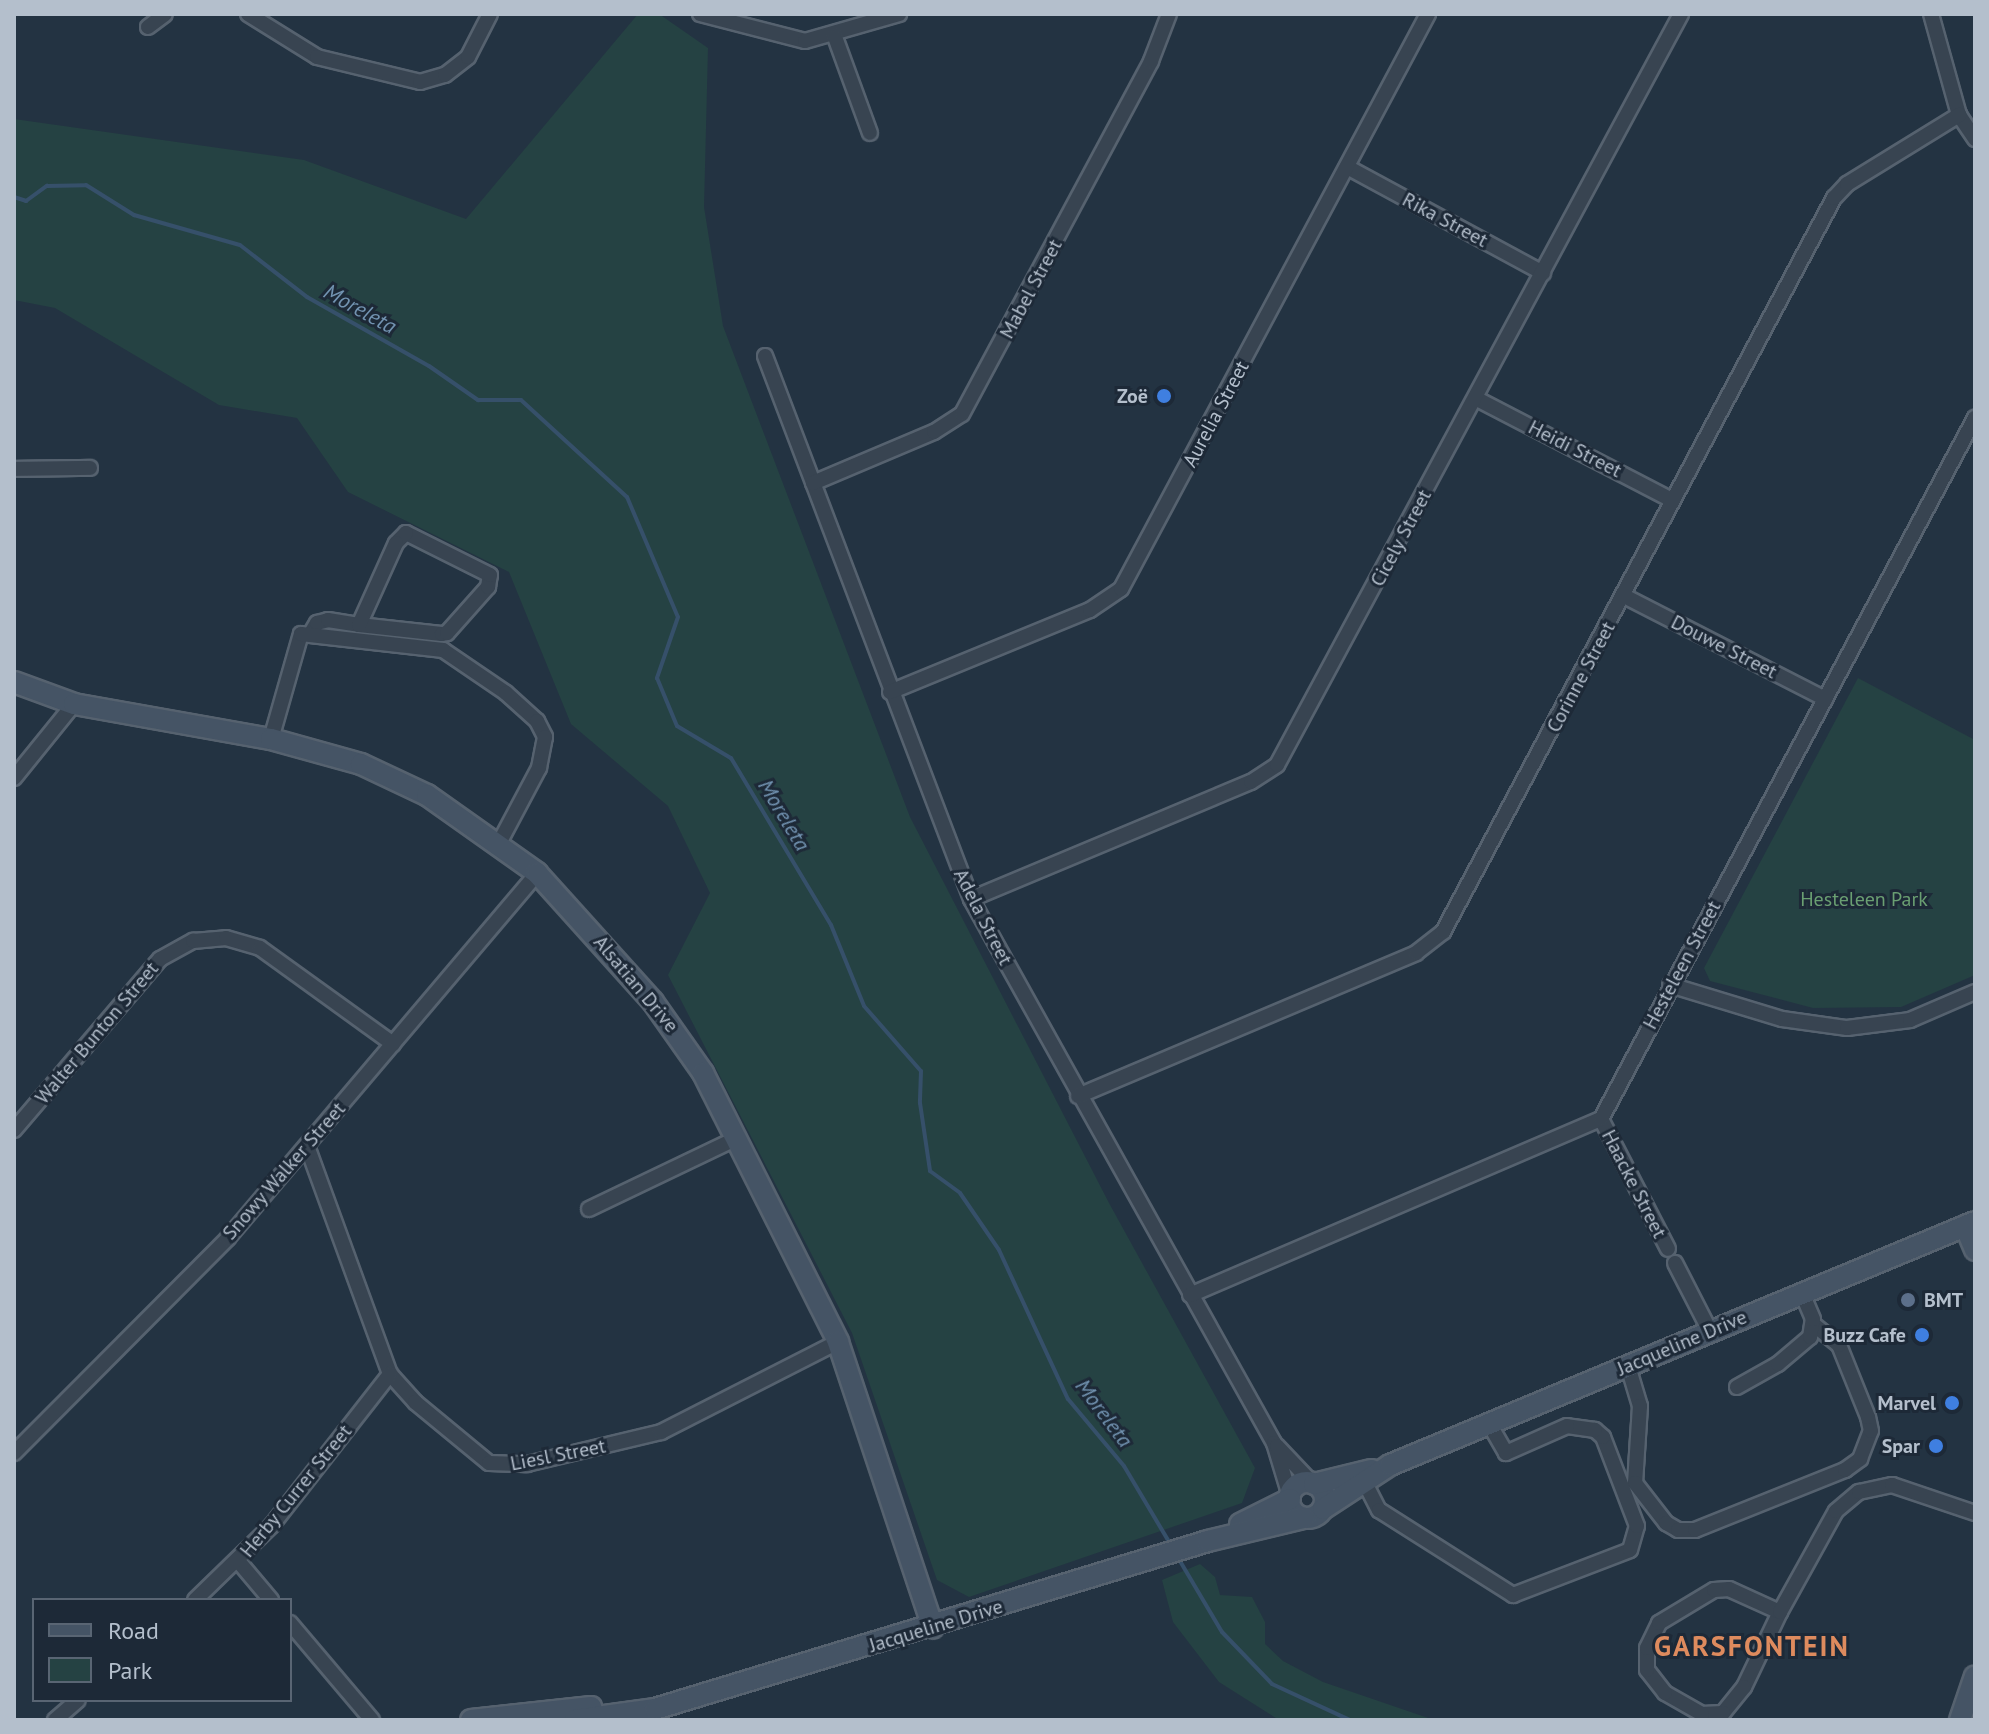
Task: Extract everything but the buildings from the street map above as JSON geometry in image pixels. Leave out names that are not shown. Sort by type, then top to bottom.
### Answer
[{"type":"street","points":[[148,27],[165,14]]},
{"type":"street","points":[[248,14],[317,57],[420,82],[445,75],[468,57],[490,14]]},
{"type":"street","points":[[700,14],[797,41],[835,37],[899,14]]},
{"type":"street","name":"Mabel Street","points":[[813,483],[934,432],[962,414],[1151,61],[1169,14]]},
{"type":"street","name":"Aurelia Street","points":[[890,692],[1090,610],[1121,589],[1428,14]]},
{"type":"street","name":"Cicely Street","points":[[971,899],[1251,782],[1277,765],[1477,399],[1681,14]]},
{"type":"street","points":[[1931,14],[1959,115],[1975,139]]},
{"type":"street","points":[[835,37],[870,133]]},
{"type":"street","name":"Corinne Street","points":[[1078,1096],[1433,943],[1624,596],[1834,198],[1847,184],[1959,115]]},
{"type":"street","name":"Rika Street","points":[[1347,167],[1543,273]]},
{"type":"street","name":"Adela Street","points":[[765,356],[971,899],[1274,1443],[1290,1497]]},
{"type":"street","name":"Heidi Street","points":[[1477,399],[1672,500]]},
{"type":"street","name":"Hesteleen Street","points":[[1601,1119],[1975,418]]},
{"type":"street","points":[[14,469],[90,468]]},
{"type":"street","points":[[271,739],[304,635],[317,623],[328,620],[359,625],[447,633],[492,581],[490,575],[406,533],[396,543],[359,625]]},
{"type":"street","name":"Douwe Street","points":[[1624,596],[1825,699]]},
{"type":"street","points":[[304,635],[443,650],[537,721],[545,737],[543,758],[498,845]]},
{"type":"street","name":"Alsatian Drive","points":[[14,682],[74,704],[271,739],[326,752],[397,779],[537,873],[677,1032],[735,1139],[838,1342],[933,1628]]},
{"type":"street","points":[[14,778],[74,704]]},
{"type":"street","name":"Snowy Walker Street","points":[[14,1453],[228,1238],[537,873]]},
{"type":"street","name":"Walter Bunton Street","points":[[14,1130],[160,959],[193,941],[226,938],[260,948],[393,1044]]},
{"type":"street","points":[[1670,985],[1782,1019],[1847,1028],[1910,1020],[1975,992]]},
{"type":"street","points":[[1190,1295],[1601,1119]]},
{"type":"street","name":"Haacke Street","points":[[1601,1119],[1710,1331]]},
{"type":"street","points":[[589,1209],[735,1139]]},
{"type":"street","name":"Liesl Street","points":[[307,1146],[390,1374],[474,1454],[508,1466],[661,1432],[838,1342]]},
{"type":"street","points":[[1970,1224],[1975,1250]]},
{"type":"street","name":"Jacqueline Drive","points":[[1313,1484],[1390,1465],[1970,1224]]},
{"type":"street","points":[[1628,1366],[1640,1406],[1635,1483],[1666,1523],[1678,1530],[1695,1530],[1845,1470],[1860,1459],[1871,1431],[1868,1417],[1839,1345],[1814,1325],[1802,1293]]},
{"type":"street","points":[[1737,1387],[1787,1357],[1810,1337],[1814,1325]]},
{"type":"street","name":"Herby Currer Street","points":[[197,1598],[239,1562],[390,1374]]},
{"type":"street","points":[[1364,1481],[1374,1503],[1387,1516],[1513,1595],[1630,1550],[1637,1526],[1603,1437],[1595,1430],[1567,1426],[1506,1453],[1489,1424]]},
{"type":"street","name":"Adela Street","points":[[1274,1443],[1313,1484]]},
{"type":"street","name":"Jacqueline Drive","points":[[1323,1509],[1390,1465]]},
{"type":"street","points":[[1313,1484],[1323,1492],[1323,1509],[1304,1518],[1291,1509],[1290,1497],[1296,1487],[1313,1484]]},
{"type":"street","points":[[1780,1612],[1729,1589],[1714,1590],[1659,1623],[1647,1648],[1647,1670],[1665,1693],[1702,1714],[1723,1713],[1744,1687],[1780,1612],[1836,1511],[1859,1492],[1892,1485],[1975,1513]]},
{"type":"street","name":"Jacqueline Drive","points":[[1199,1544],[1290,1497]]},
{"type":"street","name":"Jacqueline Drive","points":[[575,1720],[662,1712],[1199,1544],[1304,1518]]},
{"type":"street","points":[[239,1562],[269,1598]]},
{"type":"street","points":[[292,1625],[372,1720]]},
{"type":"street","points":[[1960,1720],[1975,1676]]},
{"type":"street","name":"Jacqueline Drive","points":[[471,1720],[648,1701],[662,1712]]},
{"type":"street","points":[[55,1720],[76,1702]]},
{"type":"green space","points":[[638,14],[659,14],[708,48],[704,207],[723,326],[910,817],[1109,1203],[1255,1468],[1242,1503],[969,1597],[937,1580],[852,1333],[668,975],[710,893],[668,806],[571,724],[509,572],[348,492],[297,418],[219,405],[55,308],[14,300],[14,119],[304,160],[466,219]]},
{"type":"green space","name":"Hesteleen Park","points":[[1858,678],[1975,740],[1975,975],[1901,1007],[1813,1008],[1710,981],[1704,968]]},
{"type":"green space","points":[[1200,1564],[1215,1577],[1220,1595],[1252,1597],[1265,1622],[1265,1644],[1283,1661],[1323,1682],[1434,1720],[1279,1720],[1219,1682],[1173,1622],[1162,1580]]},
{"type":"waterway","name":"Moreleta","points":[[14,197],[26,201],[47,186],[86,185],[134,215],[240,245],[307,297],[429,366],[478,400],[521,400],[627,497],[678,617],[657,678],[677,726],[731,758],[831,925],[864,1006],[921,1071],[920,1103],[930,1171],[960,1193],[999,1250],[1068,1399],[1124,1466],[1171,1545]]},
{"type":"waterway","name":"Moreleta","points":[[1177,1556],[1222,1632],[1272,1684],[1350,1720]]},
{"type":"place","name":"Zoë","points":[[1164,396]]},
{"type":"place","name":"BMT","points":[[1908,1300]]},
{"type":"place","name":"Buzz Cafe","points":[[1922,1335]]},
{"type":"place","name":"Marvel","points":[[1952,1403]]},
{"type":"place","name":"Spar","points":[[1936,1446]]},
{"type":"district","name":"GARSFONTEIN","points":[[1752,1646]]}]
